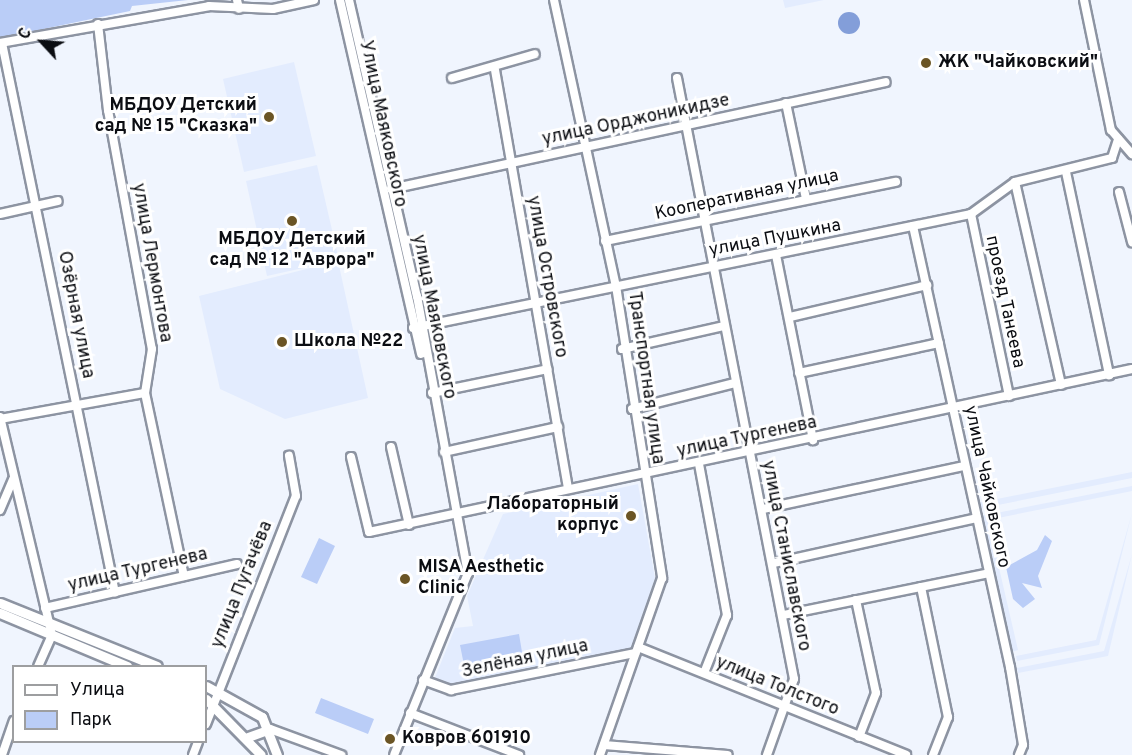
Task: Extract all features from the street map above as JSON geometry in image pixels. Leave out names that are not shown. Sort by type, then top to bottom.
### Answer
[{"type":"main road","points":[[0,603],[155,665]]},
{"type":"main road","points":[[0,614],[125,665]]},
{"type":"main road","points":[[207,686],[253,709],[270,729],[277,755]]},
{"type":"main road","points":[[210,701],[248,737],[261,755]]},
{"type":"main road","points":[[248,737],[270,729]]},
{"type":"street","points":[[237,0],[239,9]]},
{"type":"street","points":[[1,43],[209,6],[239,9],[314,0]]},
{"type":"street","name":"Улица Маяковского","points":[[340,0],[432,393]]},
{"type":"street","name":"улица Маяковского","points":[[349,0],[391,189],[417,328]]},
{"type":"street","name":"Транспортная улица","points":[[554,0],[616,286],[622,349],[662,578],[600,755]]},
{"type":"street","points":[[1084,0],[1106,113],[1118,139],[1132,154]]},
{"type":"street","name":"улица Лермонтова","points":[[98,24],[108,110],[152,348],[145,393],[184,576]]},
{"type":"street","name":"Озёрная улица","points":[[1,43],[39,206],[115,593]]},
{"type":"street","points":[[452,78],[495,70],[535,54]]},
{"type":"street","name":"улица Островского","points":[[495,70],[510,164],[538,301],[568,488]]},
{"type":"street","name":"улица Станиславского","points":[[678,78],[686,126],[708,219],[713,267],[724,326],[774,563],[794,679],[767,755]]},
{"type":"street","name":"улица Орджоникидзе","points":[[391,189],[510,164],[585,144],[686,126],[886,82]]},
{"type":"street","points":[[786,103],[806,199]]},
{"type":"street","name":"улица Пушкина","points":[[417,328],[538,301],[776,255],[970,214],[1015,182],[1066,172],[1112,158],[1118,139]]},
{"type":"street","points":[[1066,172],[1109,375]]},
{"type":"street","name":"Кооперативная улица","points":[[605,241],[896,182]]},
{"type":"street","points":[[1015,182],[1061,385]]},
{"type":"street","points":[[1119,192],[1132,242]]},
{"type":"street","points":[[0,214],[58,201]]},
{"type":"street","name":"проезд Танеева","points":[[970,214],[1009,396]]},
{"type":"street","name":"улица Чайковского","points":[[913,226],[989,573],[1023,745],[1019,755]]},
{"type":"street","points":[[776,255],[813,440]]},
{"type":"street","points":[[790,317],[927,285]]},
{"type":"street","points":[[622,349],[724,326]]},
{"type":"street","points":[[799,373],[939,344]]},
{"type":"street","points":[[432,393],[548,369]]},
{"type":"street","name":"улица Тургенева","points":[[351,457],[369,532],[458,516],[568,488],[644,475],[813,440],[954,405],[1009,396],[1132,369]]},
{"type":"street","points":[[632,409],[735,383]]},
{"type":"street","points":[[38,665],[52,635],[0,418],[145,393]]},
{"type":"street","name":"улица Маяковского","points":[[394,755],[468,573],[432,393]]},
{"type":"street","points":[[444,452],[558,427]]},
{"type":"street","points":[[391,447],[409,525]]},
{"type":"street","name":"улица Пугачёва","points":[[207,718],[210,701],[217,691],[296,496],[289,456]]},
{"type":"street","points":[[699,464],[727,615],[704,673]]},
{"type":"street","points":[[763,509],[964,466]]},
{"type":"street","points":[[0,510],[13,479]]},
{"type":"street","points":[[774,563],[976,518]]},
{"type":"street","name":"улица Тургенева","points":[[45,608],[237,564]]},
{"type":"street","points":[[783,615],[989,573]]},
{"type":"street","points":[[921,587],[948,717],[933,755]]},
{"type":"street","points":[[856,600],[876,693],[859,736]]},
{"type":"street","name":"улица Толстого","points":[[636,650],[704,673],[906,755]]},
{"type":"street","name":"Зелёная улица","points":[[423,680],[451,690],[636,650]]},
{"type":"street","points":[[410,713],[519,755]]},
{"type":"street","points":[[2,755],[12,727]]},
{"type":"street","points":[[270,729],[341,755]]},
{"type":"street","points":[[604,746],[728,755]]},
{"type":"shaded area","points":[[783,0],[824,0],[785,8]]},
{"type":"shaded area","points":[[845,12],[853,12],[860,19],[860,27],[853,34],[845,34],[838,27],[838,19]]},
{"type":"shaded area","name":"МБДОУ Детский сад № 15 \"Сказка\"","points":[[294,62],[316,156],[244,172],[223,79]]},
{"type":"shaded area","name":"МБДОУ Детский сад № 12 \"Аврора\"","points":[[317,165],[339,260],[267,276],[246,181]]},
{"type":"shaded area","name":"Школа №22","points":[[338,261],[368,398],[285,419],[220,389],[199,296]]},
{"type":"shaded area","points":[[1132,472],[1132,478],[978,509],[977,503]]},
{"type":"shaded area","points":[[638,484],[655,578],[633,649],[452,687],[434,680],[455,628],[473,626],[467,596],[503,514]]},
{"type":"shaded area","points":[[1132,486],[1132,491],[988,520],[1018,650],[1012,652],[981,516]]},
{"type":"shaded area","points":[[1132,513],[1099,645],[1017,661],[1016,656],[1096,640]]},
{"type":"shaded area","points":[[1132,554],[1108,656],[1018,673],[1017,668],[1104,651]]},
{"type":"green space","points":[[0,0],[188,0],[132,6],[130,11],[0,38]]},
{"type":"green space","points":[[1045,535],[1052,541],[1038,576],[1042,588],[1022,583],[1035,599],[1023,608],[1013,599],[1006,567],[1037,550]]},
{"type":"green space","points":[[319,538],[335,546],[317,584],[301,577]]},
{"type":"green space","points":[[519,634],[523,658],[465,670],[460,645]]},
{"type":"green space","points":[[321,698],[374,719],[368,734],[315,713]]},
{"type":"place","name":"ЖК \"Чайковский\"","points":[[926,63]]},
{"type":"place","name":"МБДОУ Детский сад № 15 \"Сказка\"","points":[[269,117]]},
{"type":"place","name":"МБДОУ Детский сад № 12 \"Аврора\"","points":[[292,221]]},
{"type":"place","name":"Школа №22","points":[[282,342]]},
{"type":"place","name":"Лабораторный корпус","points":[[631,516]]},
{"type":"place","name":"MISA Aesthetic Clinic","points":[[405,579]]},
{"type":"place","name":"Ковров 601910","points":[[390,739]]}]
